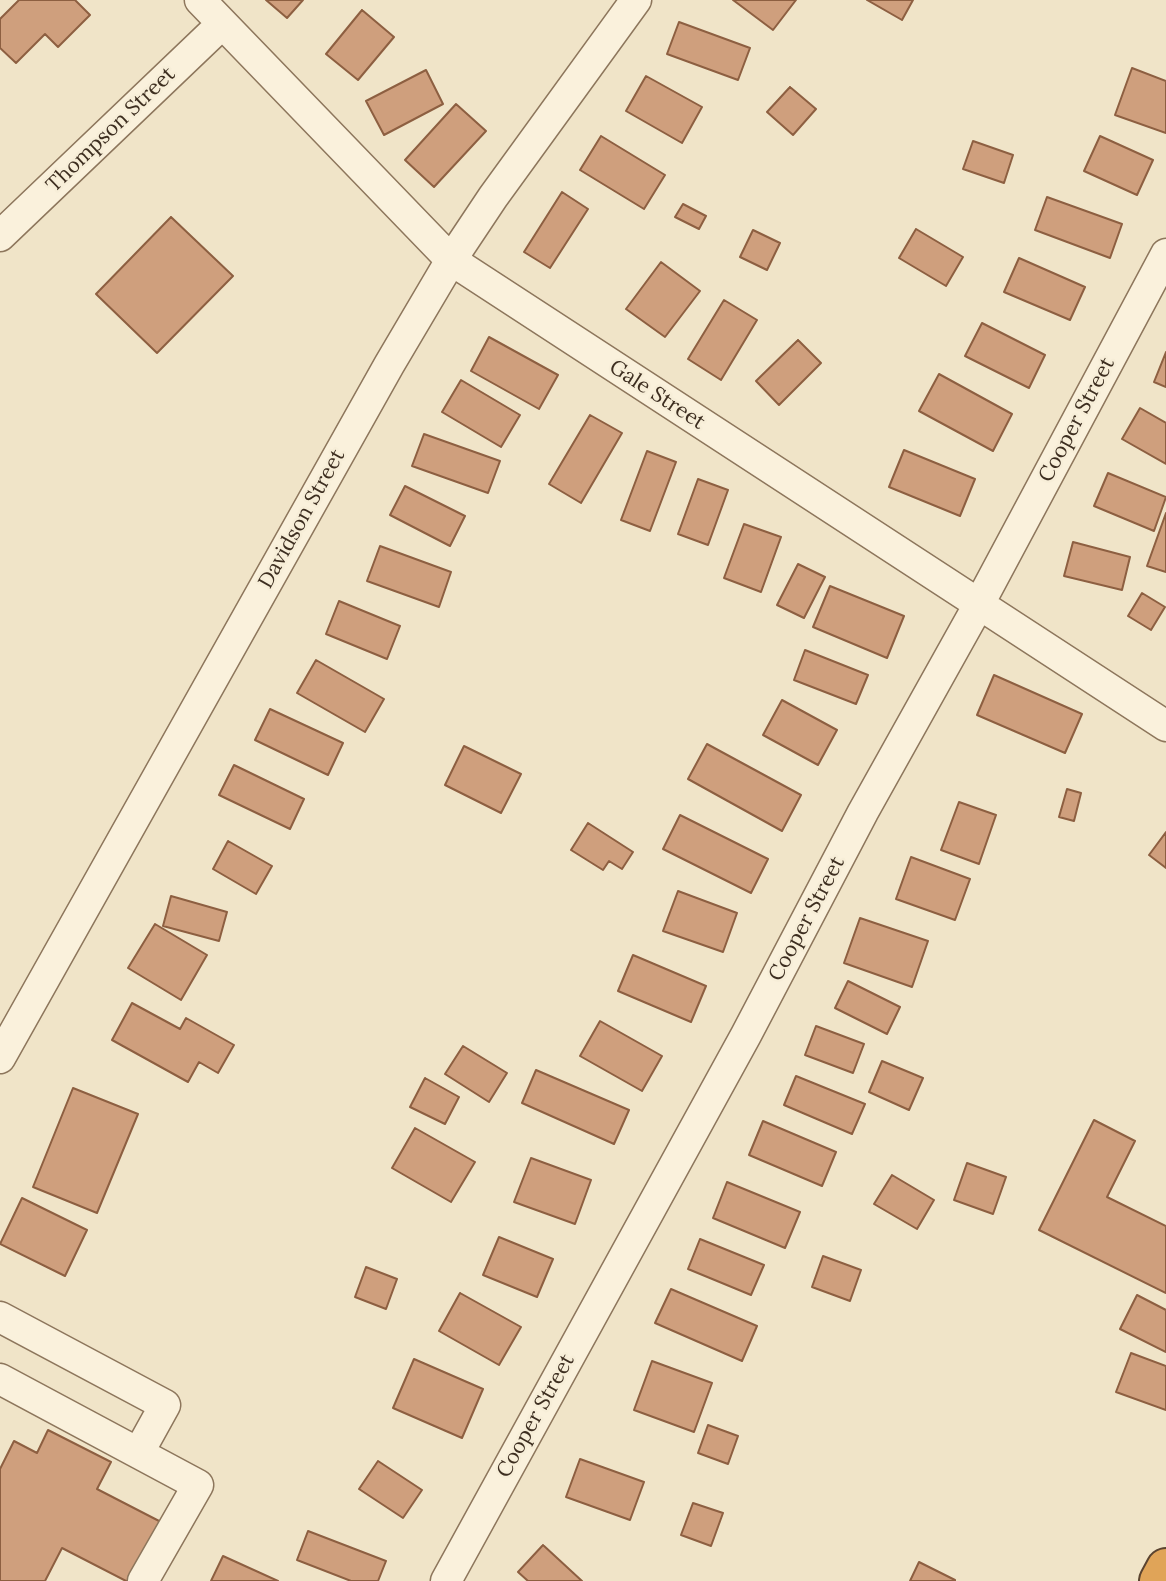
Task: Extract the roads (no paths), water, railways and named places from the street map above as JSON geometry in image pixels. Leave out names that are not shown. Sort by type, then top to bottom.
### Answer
[{"type":"highway","points":[[1159,1581],[1166,1568]]},
{"type":"street","name":"Gale Street","points":[[200,0],[451,260],[978,606],[1166,726]]},
{"type":"street","name":"Davidson Street","points":[[0,1058],[389,365],[451,260],[493,197],[636,0]]},
{"type":"street","name":"Thompson Street","points":[[0,236],[222,24]]},
{"type":"street","name":"Cooper Street","points":[[446,1581],[746,1035],[1166,254]]},
{"type":"street","points":[[0,1317],[165,1405],[139,1452]]},
{"type":"street","points":[[0,1379],[198,1485],[143,1581]]}]
